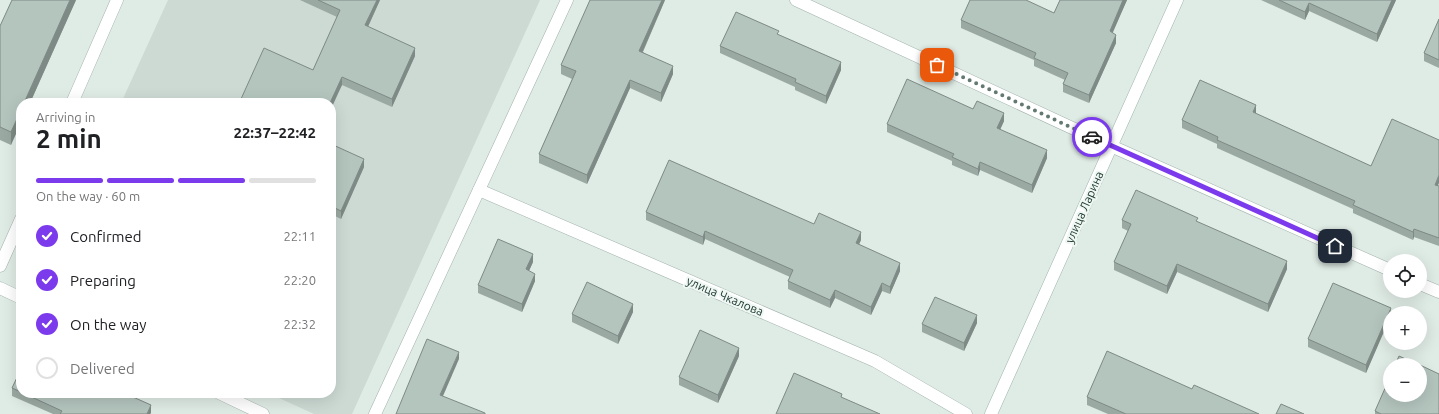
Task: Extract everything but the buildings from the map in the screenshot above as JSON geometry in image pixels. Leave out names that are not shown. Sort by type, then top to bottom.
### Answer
[{"type":"street","points":[[74,98],[117,0]]},
{"type":"street","points":[[375,414],[567,0]]},
{"type":"street","points":[[796,0],[1111,146],[1383,267]]},
{"type":"street","name":"улица Ларина","points":[[991,414],[1177,0]]},
{"type":"street","name":"улица Чкалова","points":[[479,190],[875,362],[966,414]]},
{"type":"street","points":[[0,266],[16,229]]},
{"type":"street","points":[[1427,287],[1439,292]]},
{"type":"street","points":[[0,288],[16,296]]},
{"type":"street","points":[[229,398],[263,414]]},
{"type":"shaded area","points":[[168,0],[540,0],[352,414],[314,414],[279,398],[336,398],[336,98],[123,98]]},
{"type":"way so far","points":[[937,65],[1092,137]]},
{"type":"route","points":[[1092,137],[1335,246]]}]
